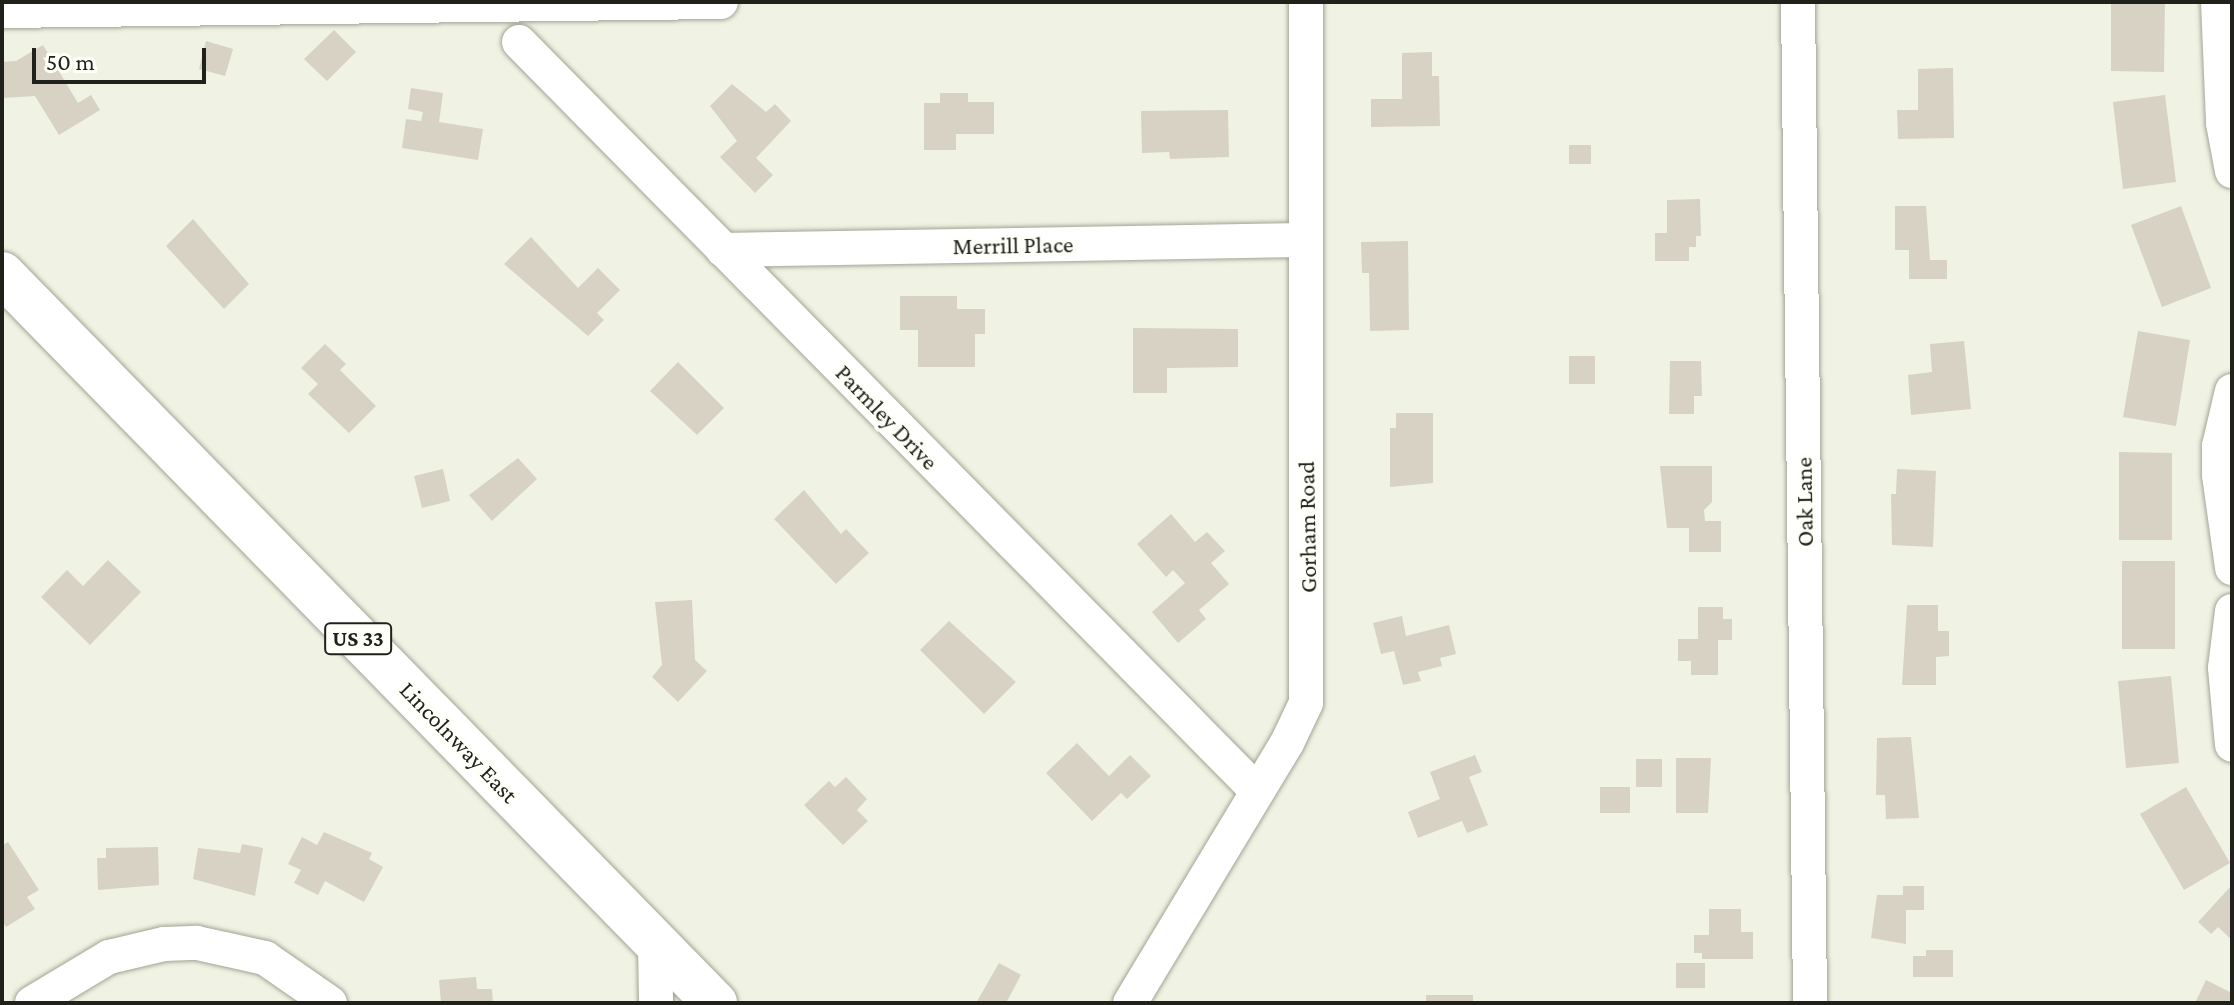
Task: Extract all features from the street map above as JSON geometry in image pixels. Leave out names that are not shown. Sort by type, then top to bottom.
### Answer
[{"type":"highway","name":"Lincolnway East","points":[[2,274],[715,1003]]},
{"type":"street","points":[[2,11],[721,2]]},
{"type":"street","name":"Gorham Road","points":[[1130,1003],[1298,723],[1308,686],[1303,240],[1306,2]]},
{"type":"street","name":"Oak Lane","points":[[1798,2],[1810,1003]]},
{"type":"street","points":[[2218,2],[2223,123],[2232,171]]},
{"type":"street","name":"Parmley Drive","points":[[519,42],[1257,791]]},
{"type":"street","name":"Merrill Place","points":[[723,250],[1303,240]]},
{"type":"street","points":[[2232,391],[2219,446],[2219,475],[2232,568]]},
{"type":"street","points":[[2232,611],[2225,668],[2232,745]]},
{"type":"street","points":[[32,1003],[109,957],[164,944],[197,943],[265,958],[330,1003]]},
{"type":"street","points":[[655,943],[656,1003]]},
{"type":"building","points":[[2111,2],[2165,2],[2164,72],[2111,71]]},
{"type":"building","points":[[334,30],[356,52],[327,81],[304,59]]},
{"type":"building","points":[[206,41],[233,49],[225,76],[199,69]]},
{"type":"building","points":[[43,45],[78,103],[91,95],[100,110],[59,135],[35,96],[2,98],[2,62],[16,61]]},
{"type":"building","points":[[1432,52],[1432,76],[1439,76],[1440,126],[1371,127],[1371,99],[1402,99],[1402,53]]},
{"type":"building","points":[[1953,68],[1954,138],[1898,139],[1897,110],[1918,110],[1918,69]]},
{"type":"building","points":[[732,84],[766,112],[775,104],[791,121],[756,158],[773,175],[755,193],[720,157],[737,141],[710,106]]},
{"type":"building","points":[[411,88],[443,93],[439,122],[483,129],[478,160],[402,148],[406,119],[421,121],[423,112],[408,109]]},
{"type":"building","points":[[940,93],[968,93],[968,102],[994,102],[994,134],[956,134],[956,150],[924,150],[924,103],[940,103]]},
{"type":"building","points":[[2165,95],[2176,182],[2123,189],[2113,102]]},
{"type":"building","points":[[1228,110],[1229,157],[1170,159],[1169,152],[1142,153],[1141,111]]},
{"type":"building","points":[[1569,145],[1591,145],[1591,164],[1569,164]]},
{"type":"building","points":[[1700,199],[1701,236],[1696,236],[1696,247],[1689,247],[1689,261],[1655,261],[1655,233],[1667,233],[1667,200]]},
{"type":"building","points":[[1895,206],[1926,206],[1930,260],[1947,260],[1947,279],[1909,279],[1909,250],[1895,250]]},
{"type":"building","points":[[2181,206],[2211,288],[2162,307],[2131,225]]},
{"type":"building","points":[[193,219],[249,284],[224,309],[166,246]]},
{"type":"building","points":[[531,237],[578,288],[598,268],[620,290],[597,313],[604,320],[588,336],[504,264]]},
{"type":"building","points":[[1408,241],[1409,330],[1370,331],[1369,273],[1362,273],[1361,242]]},
{"type":"building","points":[[900,296],[957,296],[957,309],[985,309],[985,334],[975,334],[975,367],[918,367],[918,330],[900,330]]},
{"type":"building","points":[[1133,328],[1238,329],[1238,367],[1167,368],[1167,393],[1133,393]]},
{"type":"building","points":[[2138,331],[2190,340],[2176,426],[2123,417]]},
{"type":"building","points":[[1964,341],[1971,409],[1911,415],[1908,375],[1932,372],[1930,344]]},
{"type":"building","points":[[325,344],[346,364],[340,370],[376,406],[349,433],[308,394],[318,384],[301,368]]},
{"type":"building","points":[[1569,356],[1595,356],[1595,384],[1569,384]]},
{"type":"building","points":[[1670,361],[1701,361],[1702,396],[1694,396],[1694,414],[1669,414]]},
{"type":"building","points":[[678,362],[724,408],[697,435],[650,391]]},
{"type":"building","points":[[1396,413],[1433,413],[1433,483],[1390,487],[1390,428],[1396,428]]},
{"type":"building","points":[[2119,452],[2172,453],[2172,540],[2119,540]]},
{"type":"building","points":[[518,458],[537,479],[492,521],[469,495]]},
{"type":"building","points":[[1660,466],[1712,466],[1712,502],[1704,510],[1705,521],[1721,521],[1721,552],[1689,552],[1689,528],[1667,528]]},
{"type":"building","points":[[443,469],[450,501],[422,508],[414,476]]},
{"type":"building","points":[[1897,469],[1936,471],[1933,547],[1892,545],[1891,494],[1896,494]]},
{"type":"building","points":[[804,490],[841,534],[846,529],[869,553],[836,584],[774,519]]},
{"type":"building","points":[[1171,514],[1195,542],[1207,532],[1225,551],[1211,563],[1229,584],[1199,610],[1206,619],[1178,643],[1152,612],[1185,583],[1173,570],[1166,577],[1137,544]]},
{"type":"building","points":[[108,560],[141,592],[90,645],[41,597],[67,570],[83,586]]},
{"type":"building","points":[[2122,561],[2175,561],[2175,649],[2122,649]]},
{"type":"building","points":[[692,600],[695,660],[707,671],[678,702],[652,677],[662,665],[655,602]]},
{"type":"building","points":[[1907,605],[1938,605],[1938,631],[1949,631],[1949,656],[1936,657],[1936,685],[1902,685]]},
{"type":"building","points":[[1698,607],[1723,607],[1723,619],[1732,619],[1732,640],[1718,640],[1718,675],[1691,675],[1691,661],[1678,661],[1678,639],[1698,639]]},
{"type":"building","points":[[1402,616],[1406,636],[1449,625],[1456,654],[1440,658],[1442,666],[1418,672],[1421,681],[1403,685],[1394,651],[1381,654],[1373,623]]},
{"type":"building","points":[[949,621],[1016,682],[984,714],[920,650]]},
{"type":"building","points":[[2171,676],[2179,763],[2126,768],[2118,681]]},
{"type":"building","points":[[1911,737],[1919,818],[1886,819],[1885,795],[1876,795],[1877,738]]},
{"type":"building","points":[[1077,743],[1109,776],[1130,755],[1151,776],[1127,799],[1121,793],[1092,821],[1046,773]]},
{"type":"building","points":[[1475,755],[1482,772],[1469,777],[1488,825],[1467,833],[1462,821],[1418,838],[1408,812],[1440,799],[1430,772]]},
{"type":"building","points":[[1676,758],[1711,758],[1708,813],[1676,813]]},
{"type":"building","points":[[1636,759],[1662,759],[1662,787],[1636,787]]},
{"type":"building","points":[[846,777],[867,799],[857,810],[868,821],[843,845],[804,805],[829,781],[835,787]]},
{"type":"building","points":[[1600,787],[1630,787],[1630,813],[1600,813]]},
{"type":"building","points":[[2186,787],[2230,863],[2184,890],[2140,814]]},
{"type":"building","points":[[324,832],[372,853],[369,859],[383,867],[364,902],[325,881],[318,895],[294,883],[301,870],[288,864],[302,837],[317,845]]},
{"type":"building","points":[[8,842],[39,890],[27,897],[35,909],[6,927],[2,921],[2,846]]},
{"type":"building","points":[[242,844],[263,848],[255,896],[193,879],[198,848],[240,853]]},
{"type":"building","points":[[158,847],[159,885],[98,890],[97,858],[106,858],[106,848]]},
{"type":"building","points":[[2232,885],[2232,940],[2218,927],[2211,934],[2198,922]]},
{"type":"building","points":[[1903,886],[1924,886],[1924,910],[1906,910],[1906,944],[1871,938],[1877,895],[1903,895]]},
{"type":"building","points":[[1709,909],[1741,909],[1741,932],[1753,932],[1753,959],[1702,959],[1702,953],[1694,953],[1694,935],[1709,935]]},
{"type":"building","points":[[1926,950],[1953,950],[1953,977],[1913,977],[1913,956],[1926,956]]},
{"type":"building","points":[[999,963],[1021,975],[1006,1003],[976,1003]]},
{"type":"building","points":[[1676,963],[1705,963],[1705,988],[1676,988]]},
{"type":"building","points":[[476,977],[477,989],[492,989],[493,1003],[441,1003],[439,980]]},
{"type":"building","points":[[2206,980],[2232,993],[2232,1003],[2195,1003]]},
{"type":"building","points":[[1426,995],[1473,995],[1473,1003],[1426,1003]]}]
